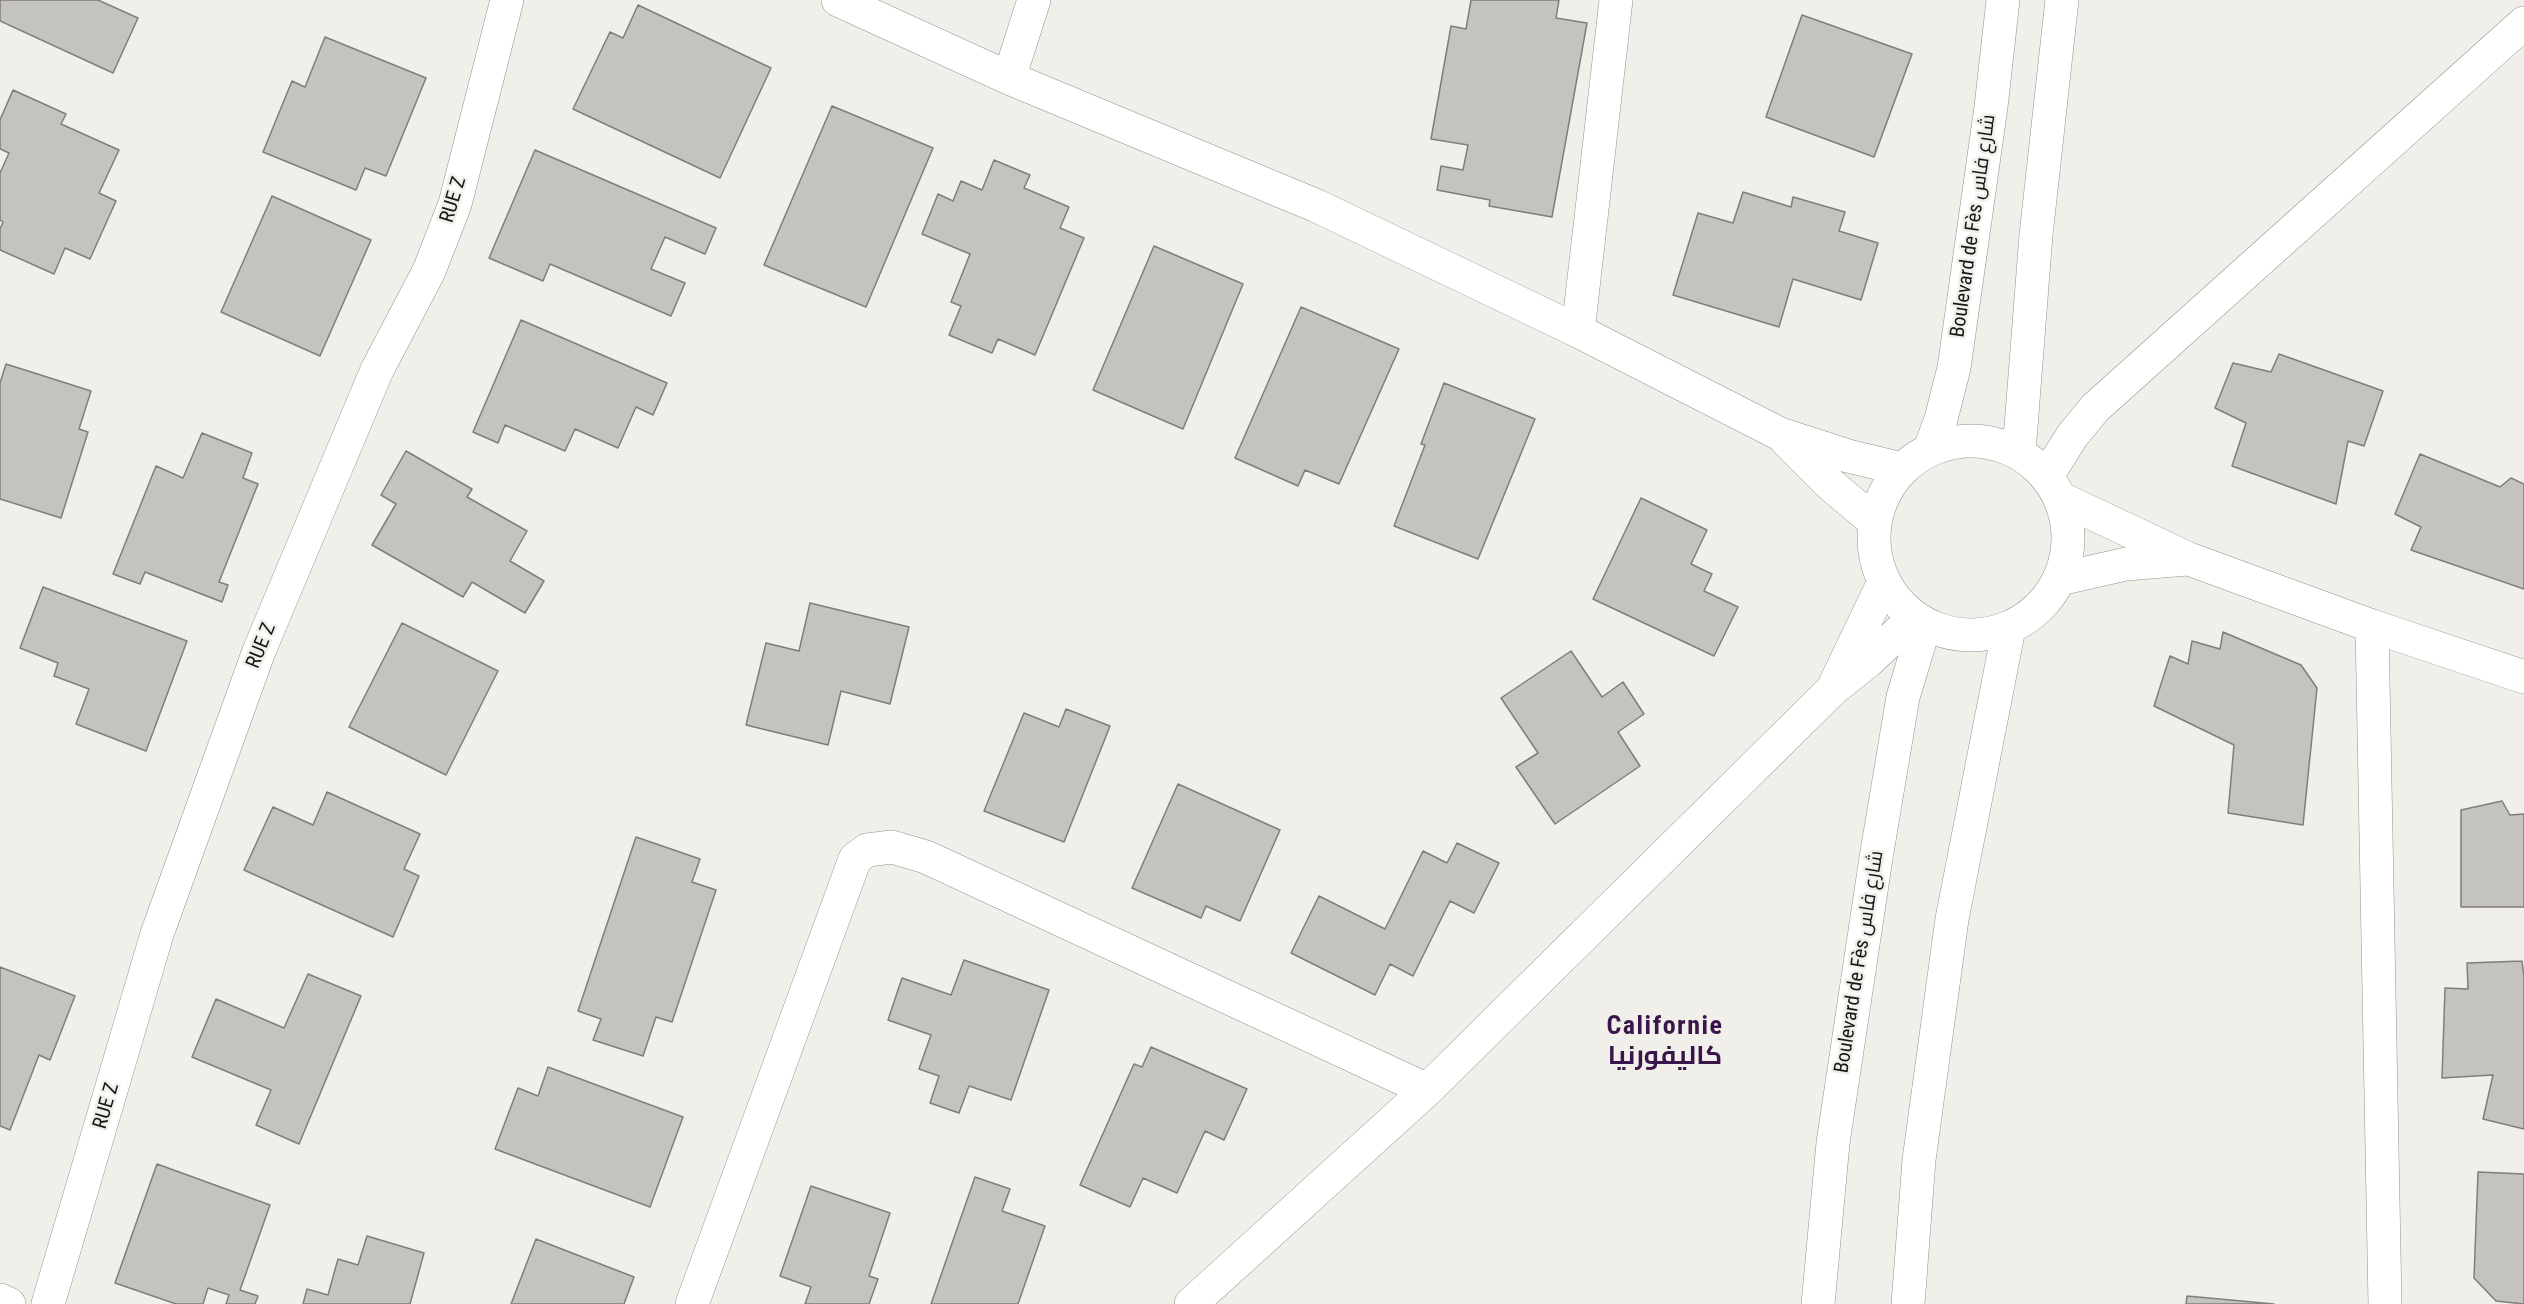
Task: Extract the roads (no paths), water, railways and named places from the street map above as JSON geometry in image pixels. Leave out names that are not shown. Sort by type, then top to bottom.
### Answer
[{"type":"street","name":"RUE Z","points":[[48,1304],[157,934],[259,651],[377,370],[429,272],[455,204],[507,0]]},
{"type":"street","points":[[838,0],[1009,78],[1317,206],[1578,332],[1780,434],[1848,456],[1902,469]]},
{"type":"street","points":[[1009,78],[1034,0]]},
{"type":"street","points":[[1578,332],[1616,0]]},
{"type":"street","name":"Boulevard de Fès شارع فاس","points":[[1930,449],[1941,419],[1954,368],[1990,118],[2003,0]]},
{"type":"street","points":[[2019,452],[2036,235],[2062,0]]},
{"type":"street","points":[[2524,22],[2095,408],[2072,436],[2054,488],[2069,540],[2060,579],[2047,600],[2030,617],[2009,628],[1980,636],[1952,634],[1919,621],[1896,602],[1884,582],[1874,553],[1875,522],[1884,493],[1902,469],[1930,449],[1960,440],[1991,441],[2019,452],[2054,488],[2189,559],[2372,626],[2524,677]]},
{"type":"street","points":[[1780,434],[1831,485],[1875,522]]},
{"type":"street","points":[[2060,579],[2126,564],[2189,559]]},
{"type":"street","points":[[1833,689],[1884,582]]},
{"type":"street","points":[[1191,1304],[1427,1090],[1833,689],[1919,621]]},
{"type":"street","name":"Boulevard de Fès شارع فاس","points":[[1818,1304],[1833,1143],[1875,858],[1903,697],[1919,621]]},
{"type":"street","points":[[2372,626],[2385,1304]]},
{"type":"street","points":[[1908,1304],[1919,1160],[1952,919],[2009,628]]},
{"type":"street","points":[[692,1304],[855,859],[867,850],[892,847],[926,857],[1427,1090]]},
{"type":"street","points":[[0,1300],[9,1304]]},
{"type":"district","name":"Californie كاليفورنيا","points":[[1665,1042]]}]
